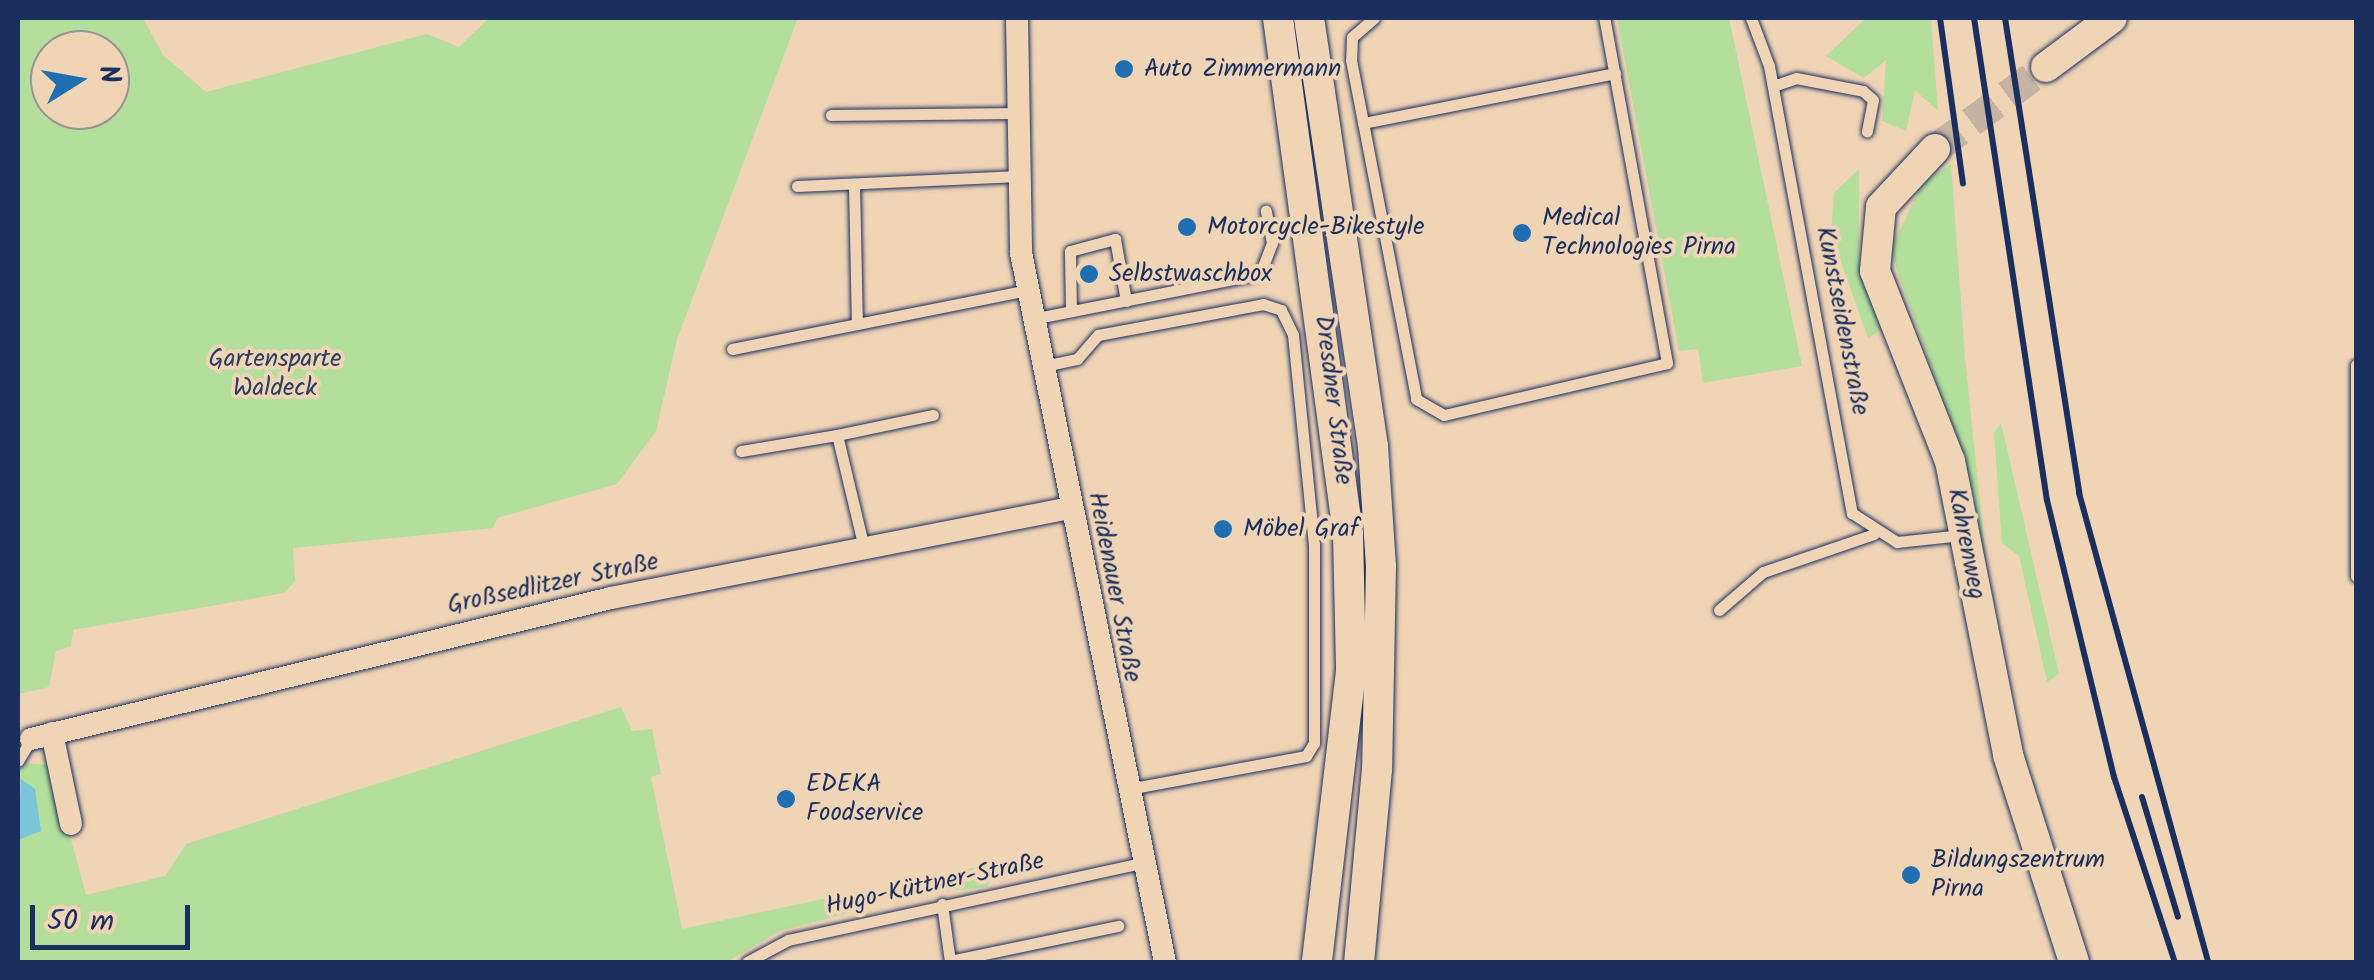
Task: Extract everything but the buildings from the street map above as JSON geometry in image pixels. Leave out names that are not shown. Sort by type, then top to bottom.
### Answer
[{"type":"main road","name":"Dresdner Straße","points":[[1278,18],[1348,534],[1352,670],[1318,962]]},
{"type":"main road","name":"Dresdner Straße","points":[[1309,18],[1373,446],[1381,566],[1377,769],[1359,962]]},
{"type":"main road","points":[[2046,68],[2112,18]]},
{"type":"main road","name":"Kahrenweg","points":[[1934,149],[1887,198],[1873,253],[1930,399],[1966,535],[2008,755],[2074,962]]},
{"type":"street","name":"Heidenauer Straße","points":[[1017,18],[1014,176],[1027,290],[1138,864],[1165,962]]},
{"type":"street","name":"Großsedlitzer Straße","points":[[42,736],[592,602],[1070,508]]},
{"type":"street","points":[[42,736],[72,824]]},
{"type":"street","name":"Heidenauer Straße","points":[[1145,896],[1182,962]]},
{"type":"lane","points":[[1374,18],[1356,30],[1350,49],[1363,123],[1416,399],[1444,416],[1582,388],[1667,363],[1604,18]]},
{"type":"lane","name":"Kunstseidenstraße","points":[[1751,18],[1773,86],[1847,500],[1874,534]]},
{"type":"lane","points":[[1363,123],[1615,73]]},
{"type":"lane","points":[[1773,86],[1796,78],[1863,92],[1873,100],[1867,131]]},
{"type":"lane","points":[[830,115],[1013,113]]},
{"type":"lane","points":[[797,186],[1014,176]]},
{"type":"lane","points":[[854,184],[857,324]]},
{"type":"lane","points":[[1032,318],[1260,274],[1272,243],[1266,211]]},
{"type":"lane","points":[[1070,311],[1070,251],[1114,238],[1126,301]]},
{"type":"lane","points":[[732,350],[1027,290]]},
{"type":"lane","points":[[1041,366],[1077,359],[1098,336],[1262,304],[1281,310],[1293,334],[1314,544],[1314,743],[1306,756],[1124,790]]},
{"type":"lane","points":[[2356,365],[2356,576]]},
{"type":"lane","points":[[741,451],[933,414]]},
{"type":"lane","points":[[837,435],[864,548]]},
{"type":"lane","points":[[1719,610],[1763,572],[1874,534],[1912,542],[1966,535]]},
{"type":"lane","points":[[18,761],[42,736]]},
{"type":"lane","name":"Hugo-Küttner-Straße","points":[[747,962],[788,940],[1138,864]]},
{"type":"lane","points":[[942,904],[950,962],[985,958],[1118,926]]},
{"type":"green space","name":"Gartensparte Waldeck","points":[[18,18],[143,18],[163,55],[206,92],[427,34],[459,47],[489,18],[798,18],[677,339],[656,431],[617,484],[497,518],[493,528],[293,548],[295,581],[284,593],[73,630],[71,646],[56,651],[49,687],[18,694]]},
{"type":"green space","points":[[1617,18],[1729,18],[1802,366],[1703,383],[1698,349],[1679,351]]},
{"type":"green space","points":[[1866,18],[1931,18],[1938,111],[1915,90],[1906,131],[1882,121],[1886,60],[1864,78],[1826,56]]},
{"type":"green space","points":[[1951,164],[1965,358],[1987,572],[1970,478],[1890,250],[1923,183]]},
{"type":"green space","points":[[1859,169],[1859,263],[1882,329],[1868,338],[1831,234],[1834,193]]},
{"type":"green space","points":[[2001,423],[2059,674],[2047,682],[2019,556],[2002,543],[1994,433]]},
{"type":"green space","points":[[621,707],[632,731],[652,729],[661,774],[651,777],[682,929],[866,890],[875,906],[780,931],[727,962],[18,962],[18,769],[26,763],[51,765],[86,895],[165,876],[186,844]]},
{"type":"green space","points":[[983,866],[994,874],[987,887],[911,895],[913,880]]},
{"type":"water","points":[[21,779],[35,789],[41,831],[18,840]]},
{"type":"tunnel","points":[[1935,149],[2046,67]]},
{"type":"railway","points":[[1940,18],[1963,183]]},
{"type":"railway","points":[[1974,18],[2047,500],[2114,777],[2175,962]]},
{"type":"railway","points":[[2005,18],[2079,493],[2208,962]]},
{"type":"railway","points":[[2142,797],[2178,917]]},
{"type":"place","name":"Auto Zimmermann","points":[[1124,69]]},
{"type":"place","name":"Motorcycle-Bikestyle","points":[[1187,227]]},
{"type":"place","name":"Medical Technologies Pirna","points":[[1522,233]]},
{"type":"place","name":"Selbstwaschbox","points":[[1089,274]]},
{"type":"place","name":"Möbel Graf","points":[[1223,529]]},
{"type":"place","name":"EDEKA Foodservice","points":[[786,799]]},
{"type":"place","name":"Bildungszentrum Pirna","points":[[1911,875]]}]
